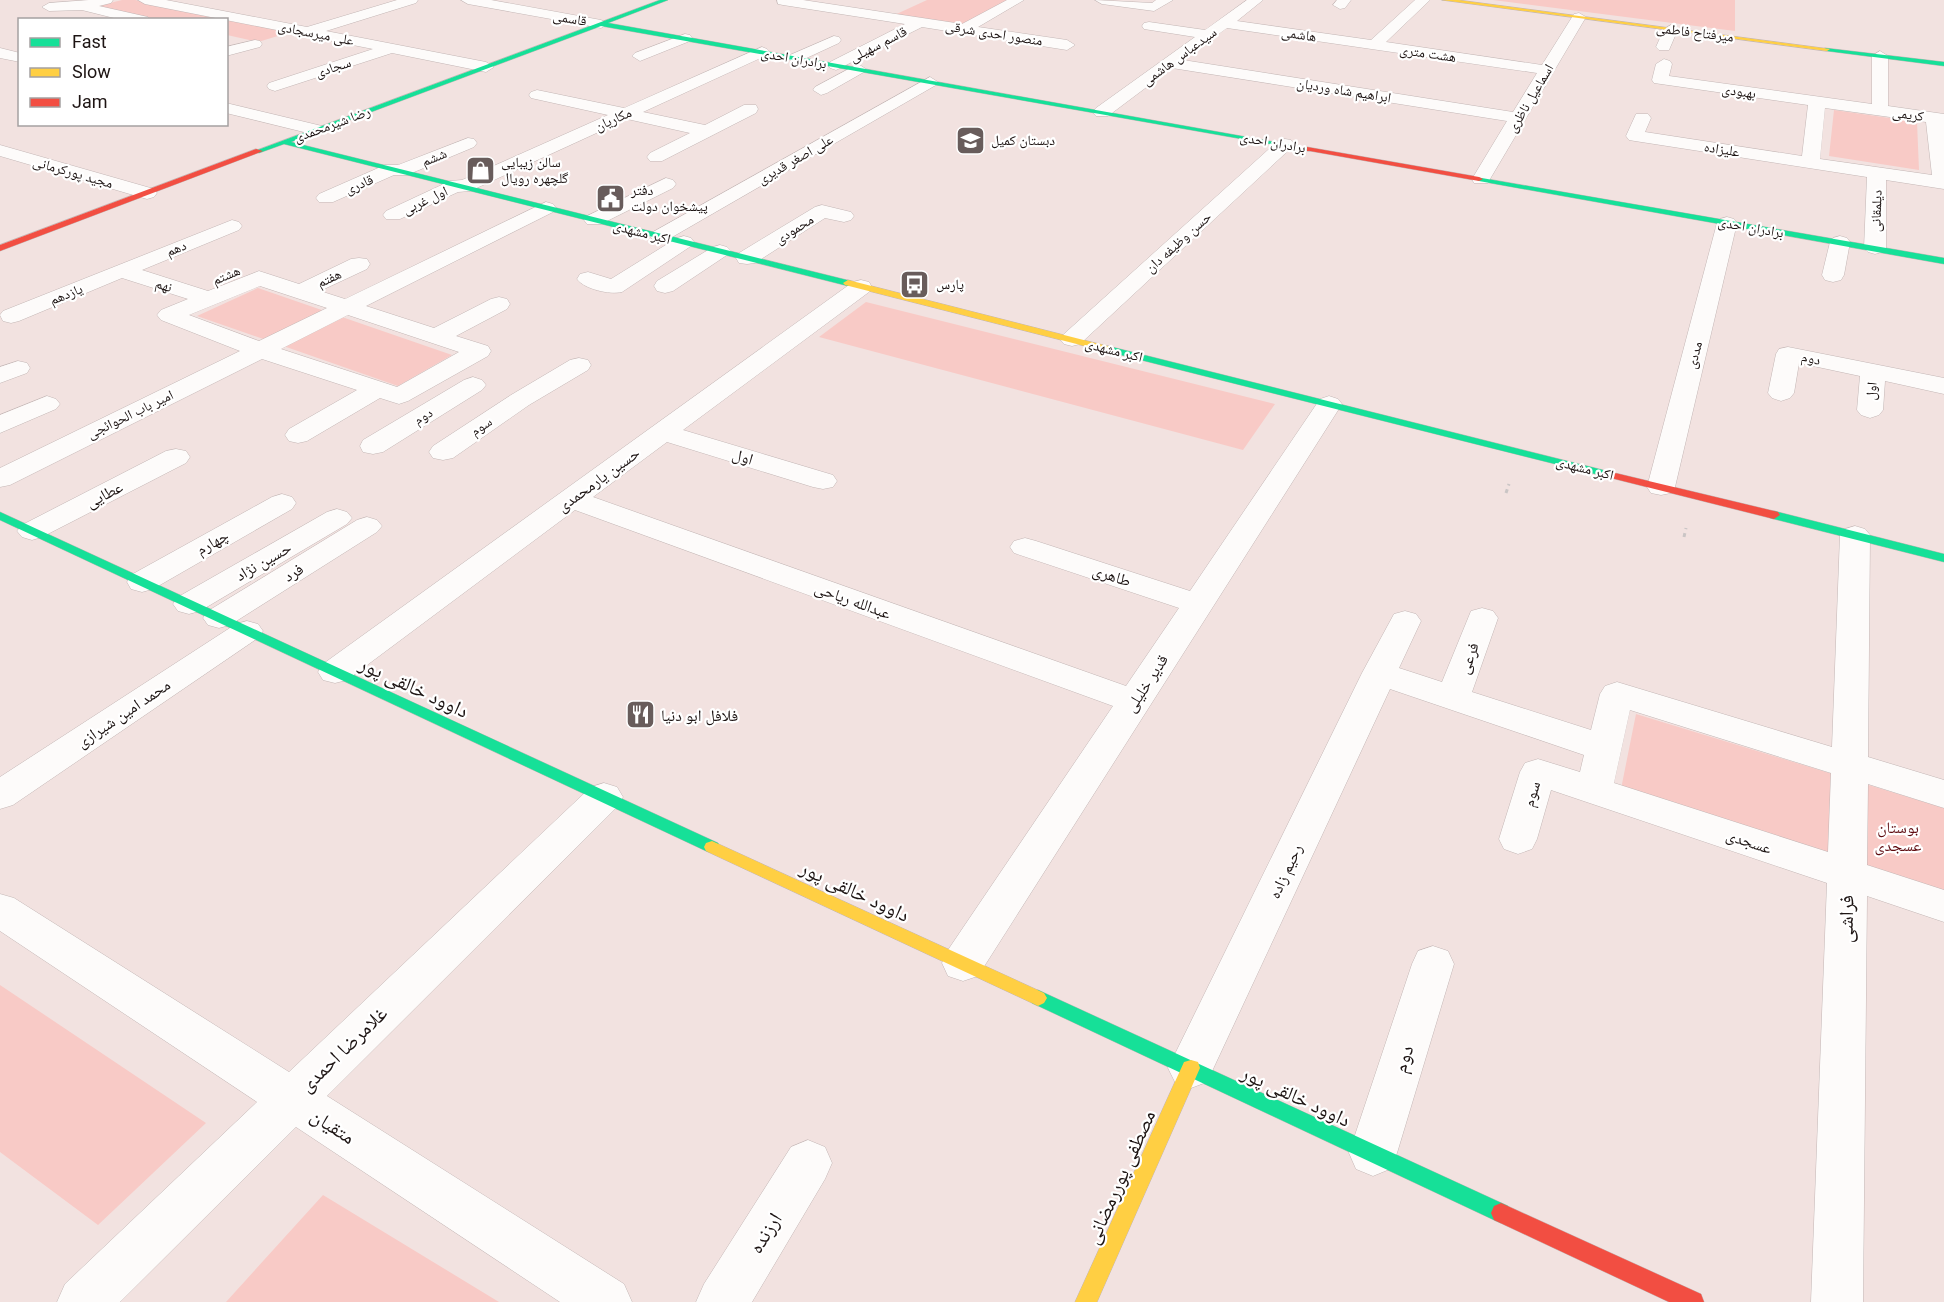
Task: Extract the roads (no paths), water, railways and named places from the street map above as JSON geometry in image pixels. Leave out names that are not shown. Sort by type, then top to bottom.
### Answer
[{"type":"street","points":[[50,7],[82,6],[106,0]]},
{"type":"street","name":"علی میرسجادی","points":[[145,0],[486,67]]},
{"type":"street","points":[[228,52],[264,46],[411,0]]},
{"type":"street","name":"قاسمی","points":[[468,0],[602,24]]},
{"type":"street","name":"رضا شیرمحمدی","points":[[0,248],[665,0]]},
{"type":"street","points":[[964,29],[1017,0]]},
{"type":"street","points":[[1102,0],[1160,4]]},
{"type":"street","name":"سیدعباس هاشمی","points":[[1102,112],[1256,0]]},
{"type":"street","name":"هشت متری","points":[[1374,45],[1423,0]]},
{"type":"street","name":"میرفتاح فاطمی","points":[[1445,0],[1944,64]]},
{"type":"street","name":"منصور احدی شرقی","points":[[783,1],[1067,45]]},
{"type":"street","points":[[536,12],[558,4]]},
{"type":"street","points":[[863,26],[914,4]]},
{"type":"street","points":[[82,6],[134,18]]},
{"type":"street","points":[[278,26],[317,14]]},
{"type":"street","name":"اسماعیل ناظری","points":[[1481,179],[1579,17]]},
{"type":"street","name":"قاسم سهیلی","points":[[836,65],[920,22]]},
{"type":"street","points":[[1308,36],[1324,22]]},
{"type":"street","name":"هاشمی","points":[[1224,23],[1374,45]]},
{"type":"street","name":"برادران احدی","points":[[602,24],[1944,261]]},
{"type":"street","points":[[1149,26],[1208,35]]},
{"type":"street","points":[[1664,47],[1671,29]]},
{"type":"street","points":[[966,45],[988,33]]},
{"type":"street","points":[[228,38],[264,46]]},
{"type":"street","points":[[640,56],[685,38]]},
{"type":"street","points":[[795,58],[834,40]]},
{"type":"street","name":"هشت متری","points":[[1374,45],[1546,70]]},
{"type":"street","name":"سجادی","points":[[275,86],[390,48]]},
{"type":"street","name":"مکاریان","points":[[460,186],[762,52]]},
{"type":"street","points":[[0,53],[18,58]]},
{"type":"street","points":[[1880,56],[1880,110]]},
{"type":"street","name":"ابراهیم شاه وردیان","points":[[1170,63],[1518,118]]},
{"type":"street","points":[[821,90],[858,69]]},
{"type":"street","name":"بهبودی","points":[[1662,72],[1817,102]]},
{"type":"street","points":[[1780,79],[1781,96]]},
{"type":"street","name":"علی اصغر قدیری","points":[[660,236],[930,82]]},
{"type":"street","points":[[537,95],[707,131]]},
{"type":"street","points":[[1810,163],[1817,102]]},
{"type":"street","name":"کریمی","points":[[1810,163],[1943,183],[1939,118],[1817,102]]},
{"type":"street","points":[[228,108],[316,130]]},
{"type":"street","points":[[656,157],[750,109]]},
{"type":"street","name":"علیزاده","points":[[1642,118],[1635,135],[1810,163]]},
{"type":"street","name":"اکبر مشهدی","points":[[284,142],[1944,558]]},
{"type":"street","name":"ششم","points":[[396,170],[468,143]]},
{"type":"street","name":"حسن وظیفه دان","points":[[1072,339],[1285,144]]},
{"type":"street","name":"مجید پورکرمانی","points":[[0,150],[147,193]]},
{"type":"street","name":"قادری","points":[[326,198],[396,170]]},
{"type":"street","name":"دیلمقانی","points":[[1875,248],[1877,173]]},
{"type":"street","points":[[594,220],[666,184]]},
{"type":"street","name":"اول غربی","points":[[393,215],[460,186]]},
{"type":"street","points":[[345,308],[546,208]]},
{"type":"street","name":"محمودی","points":[[747,258],[813,209],[844,216]]},
{"type":"street","name":"مددی","points":[[1661,487],[1727,223]]},
{"type":"street","name":"دهم","points":[[121,271],[232,226]]},
{"type":"street","points":[[588,279],[614,287],[684,242]]},
{"type":"street","points":[[1833,275],[1840,242]]},
{"type":"street","points":[[665,286],[720,251]]},
{"type":"street","name":"هشتم","points":[[186,292],[265,259]]},
{"type":"street","name":"هفتم","points":[[299,292],[359,264]]},
{"type":"street","name":"نهم","points":[[121,271],[208,298]]},
{"type":"street","name":"یازدهم","points":[[11,316],[121,271]]},
{"type":"street","points":[[259,278],[299,292],[345,308],[478,351],[399,396],[260,350],[169,315],[259,278]]},
{"type":"street","name":"حسین یارمحمدی","points":[[335,672],[861,287]]},
{"type":"street","points":[[436,337],[499,304]]},
{"type":"street","name":"امیر باب الحوائجی","points":[[0,478],[345,308]]},
{"type":"street","name":"دوم","points":[[1781,393],[1788,354],[1873,371]]},
{"type":"street","points":[[438,374],[520,400],[579,364]]},
{"type":"street","points":[[1873,371],[1944,386]]},
{"type":"street","name":"اول","points":[[1870,410],[1873,371]]},
{"type":"street","name":"دوم","points":[[373,446],[473,385]]},
{"type":"street","points":[[298,435],[377,389]]},
{"type":"street","name":"سوم","points":[[443,452],[520,400]]},
{"type":"street","points":[[0,425],[47,404]]},
{"type":"street","name":"قدیر خلیلی","points":[[963,963],[1329,404]]},
{"type":"street","name":"اول","points":[[663,432],[823,481]]},
{"type":"street","name":"عطایی","points":[[32,531],[176,458]]},
{"type":"street","name":"عبدالله ریاحی","points":[[571,499],[1134,701]]},
{"type":"street","name":"چهارم","points":[[142,582],[282,503]]},
{"type":"street","name":"داوود خالقی پور","points":[[0,516],[1693,1302]]},
{"type":"street","name":"حسین نژاد","points":[[189,604],[338,518]]},
{"type":"street","name":"فرد","points":[[233,624],[367,526]]},
{"type":"street","name":"فراشی","points":[[1837,1302],[1855,535]]},
{"type":"street","name":"طاهری","points":[[1025,547],[1198,604]]},
{"type":"street","name":"فرعی","points":[[1453,697],[1482,618]]},
{"type":"street","points":[[1405,621],[1379,673],[1604,748]]},
{"type":"street","name":"محمد امین شیرازی","points":[[0,795],[233,624]]},
{"type":"street","name":"رحیم زاده","points":[[1191,1068],[1379,673]]},
{"type":"street","points":[[1594,790],[1617,694],[1944,794]]},
{"type":"street","name":"سوم","points":[[1518,839],[1538,771],[1594,790]]},
{"type":"street","name":"عسجدی","points":[[1594,790],[1944,906]]},
{"type":"street","name":"غلامرضا احمدی","points":[[83,1302],[604,797]]},
{"type":"street","name":"متقیان","points":[[0,910],[606,1302]]},
{"type":"street","name":"دوم","points":[[1373,1153],[1433,964]]},
{"type":"street","name":"مصطفی پوررمضانی","points":[[1086,1302],[1191,1068]]},
{"type":"street","name":"ارزنده","points":[[722,1302],[808,1163]]},
{"type":"place","name":"دبستان کمیل","points":[[970,140]]},
{"type":"place","name":"سالن زیبایی گلچهره رویال","points":[[480,170]]},
{"type":"place","name":"دفتر پیشخوان دولت","points":[[610,198]]},
{"type":"place","name":"پارس","points":[[915,284]]},
{"type":"place","name":"فلافل ابو دنیا","points":[[640,715]]},
{"type":"park label","name":"بوستان عسجدی","points":[[1898,836]]}]
